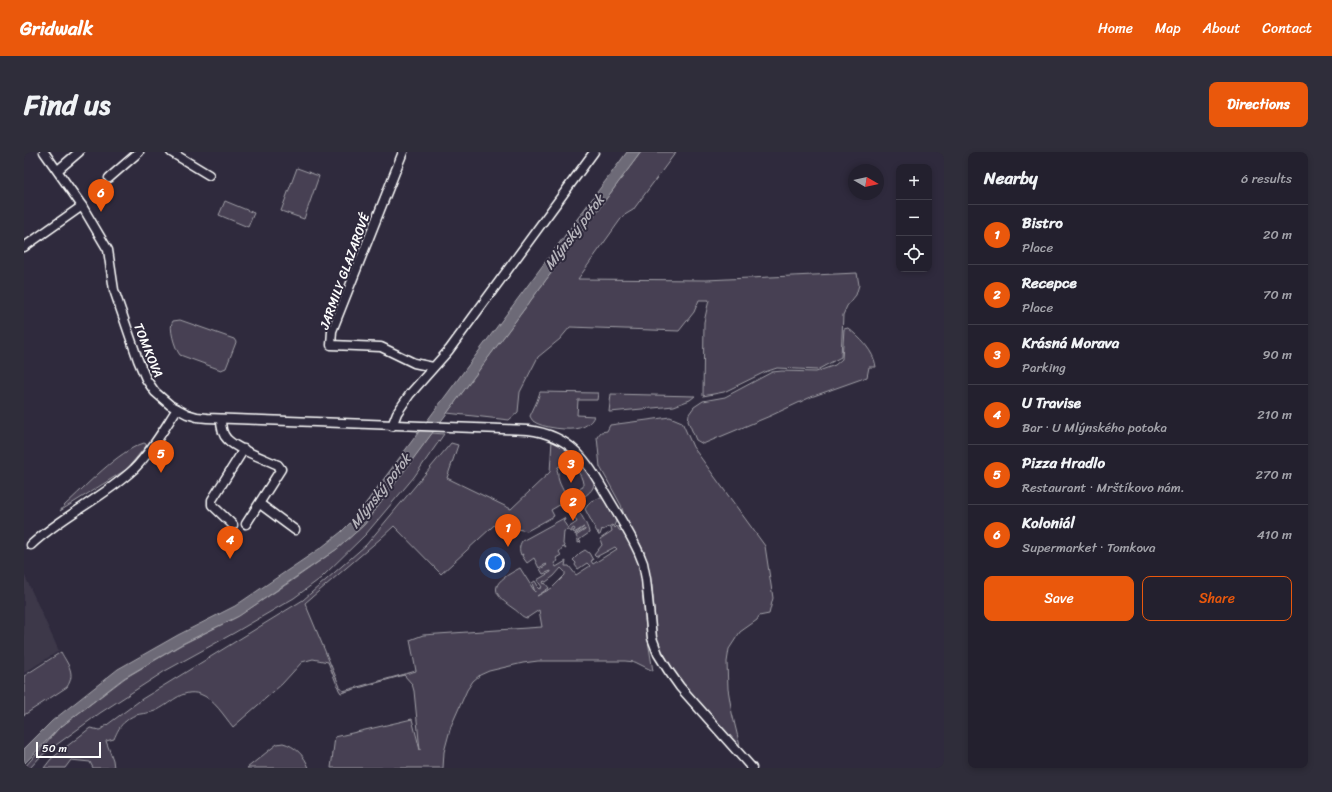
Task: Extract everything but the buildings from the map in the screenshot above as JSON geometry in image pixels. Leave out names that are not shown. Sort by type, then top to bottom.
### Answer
[{"type":"street","name":"TOMKOVA","points":[[44,152],[82,206],[108,250],[114,290],[141,369],[146,379],[155,392],[177,409],[197,417],[221,419],[522,430],[541,432],[563,441],[572,448],[582,458],[596,477],[634,542],[642,560],[647,585],[652,638],[658,654],[684,691],[752,768]]},
{"type":"street","points":[[58,170],[79,152]]},
{"type":"street","points":[[171,152],[209,175]]},
{"type":"street","name":"JARMILY GLAZAROVÉ","points":[[402,152],[332,331],[332,345],[381,347],[414,363],[433,367]]},
{"type":"street","points":[[392,426],[400,407],[449,350],[594,152]]},
{"type":"street","points":[[108,178],[134,153]]},
{"type":"street","points":[[24,247],[82,206]]},
{"type":"street","points":[[31,545],[43,534],[100,495],[134,468],[143,459],[177,409]]},
{"type":"street","points":[[221,419],[222,429],[226,438],[244,450],[278,465],[281,469],[246,524]]},
{"type":"street","points":[[232,525],[212,506],[211,503],[244,450]]},
{"type":"street","points":[[260,504],[295,530]]},
{"type":"shaded area","points":[[641,152],[676,152],[633,210],[623,216],[578,279],[706,280],[857,273],[859,285],[856,295],[847,306],[843,315],[841,357],[817,370],[777,368],[765,372],[724,392],[703,396],[704,322],[709,300],[699,300],[694,312],[679,331],[570,327],[560,339],[538,357],[520,392],[518,412],[509,420],[447,413]]},
{"type":"shaded area","points":[[297,168],[319,176],[304,219],[281,211]]},
{"type":"shaded area","points":[[225,201],[254,213],[248,227],[219,215]]},
{"type":"shaded area","points":[[180,320],[234,339],[236,342],[226,368],[221,370],[180,355],[174,343],[171,328],[173,321]]},
{"type":"shaded area","points":[[848,328],[866,345],[875,361],[876,367],[869,367],[867,377],[811,397],[703,444],[696,440],[688,421],[689,414],[694,407],[703,401],[725,397],[772,372],[816,372],[835,365],[842,359],[844,329]]},
{"type":"shaded area","points":[[540,392],[598,393],[597,400],[578,400],[577,415],[594,416],[587,425],[576,429],[556,428],[537,423],[533,421],[530,416]]},
{"type":"shaded area","points":[[611,394],[695,396],[690,400],[674,406],[609,412]]},
{"type":"shaded area","points":[[670,417],[682,422],[693,447],[765,546],[773,598],[769,614],[759,616],[757,620],[740,632],[729,649],[727,662],[728,689],[741,750],[688,690],[670,665],[657,641],[652,585],[644,551],[625,518],[621,505],[600,467],[597,437],[601,432],[607,431],[610,425]]},
{"type":"shaded area","points":[[432,433],[444,434],[414,477],[366,534],[321,578],[294,598],[165,671],[100,713],[41,756],[30,768],[24,768],[58,729],[125,678],[181,645],[237,617],[337,549],[364,525]]},
{"type":"shaded area","points":[[552,440],[572,453],[580,462],[592,479],[594,483],[593,487],[585,496],[581,495],[578,492],[579,489],[583,487],[583,484],[577,470],[569,463],[558,467],[558,479],[566,496],[569,497],[572,495],[575,498],[575,502],[572,506],[568,500],[551,510],[554,516],[527,531],[517,529],[503,517],[441,574],[394,526],[305,603],[340,687],[343,691],[416,671],[410,640],[423,635],[542,627],[539,610],[527,618],[523,617],[499,597],[497,587],[499,582],[520,568],[535,592],[532,583],[535,581],[539,589],[542,587],[537,580],[551,571],[543,574],[540,569],[547,565],[546,564],[539,568],[534,558],[527,563],[522,556],[523,554],[521,555],[520,553],[521,543],[522,541],[564,518],[565,520],[563,521],[568,528],[577,522],[572,513],[575,512],[578,512],[587,525],[589,533],[579,540],[581,542],[578,543],[576,536],[585,529],[575,534],[584,527],[574,533],[574,528],[572,529],[572,532],[568,530],[564,531],[563,544],[566,549],[563,547],[559,552],[561,555],[556,558],[558,561],[554,563],[556,567],[566,561],[565,566],[569,566],[576,575],[590,566],[587,563],[578,569],[573,560],[580,553],[585,550],[589,553],[593,560],[591,561],[593,564],[617,549],[615,547],[596,557],[594,555],[602,545],[600,539],[612,531],[611,527],[613,526],[612,525],[603,530],[602,529],[600,535],[598,535],[599,534],[597,533],[599,532],[597,532],[585,509],[590,502],[599,498],[602,498],[606,503],[616,521],[614,526],[615,528],[617,526],[619,530],[624,533],[635,554],[640,568],[646,629],[653,671],[635,662],[625,661],[538,661],[489,671],[480,675],[473,681],[467,690],[451,726],[444,752],[443,768],[331,768],[335,737],[412,719],[420,750],[414,691],[412,684],[404,675],[341,693],[328,662],[313,659],[302,662],[282,684],[233,727],[218,708],[205,696],[187,693],[155,711],[129,718],[122,725],[114,739],[106,741],[113,760],[114,768],[93,768],[90,762],[71,760],[65,768],[44,768],[51,759],[90,728],[100,730],[142,699],[303,600],[366,545],[451,443],[458,445],[447,478],[511,509],[550,472]],"holes":[[[561,568],[565,572],[565,575],[552,588],[537,596],[549,588],[545,583],[544,584],[544,581],[546,582],[554,576]]]},
{"type":"shaded area","points":[[144,443],[146,446],[127,469],[60,511],[113,461],[134,447]]},
{"type":"shaded area","points":[[24,574],[59,651],[24,673]]},
{"type":"shaded area","points":[[61,652],[70,669],[70,682],[67,687],[24,715],[24,676]]},
{"type":"shaded area","points":[[283,743],[292,746],[299,752],[305,759],[309,768],[247,768],[277,744]]},
{"type":"water","name":"Mlýnský potok","points":[[627,152],[641,152],[364,525],[337,549],[239,616],[182,644],[124,678],[58,729],[24,764],[24,749],[52,721],[118,669],[178,635],[235,606],[322,547],[341,532],[354,519]]},
{"type":"place","name":"Koloniál","points":[[101,212]]},
{"type":"place","name":"Pizza Hradlo","points":[[161,473]]},
{"type":"place","name":"Krásná Morava","points":[[571,483]]},
{"type":"place","name":"Recepce","points":[[573,521]]},
{"type":"place","name":"Bistro","points":[[508,547]]},
{"type":"place","name":"U Travise","points":[[230,559]]}]
